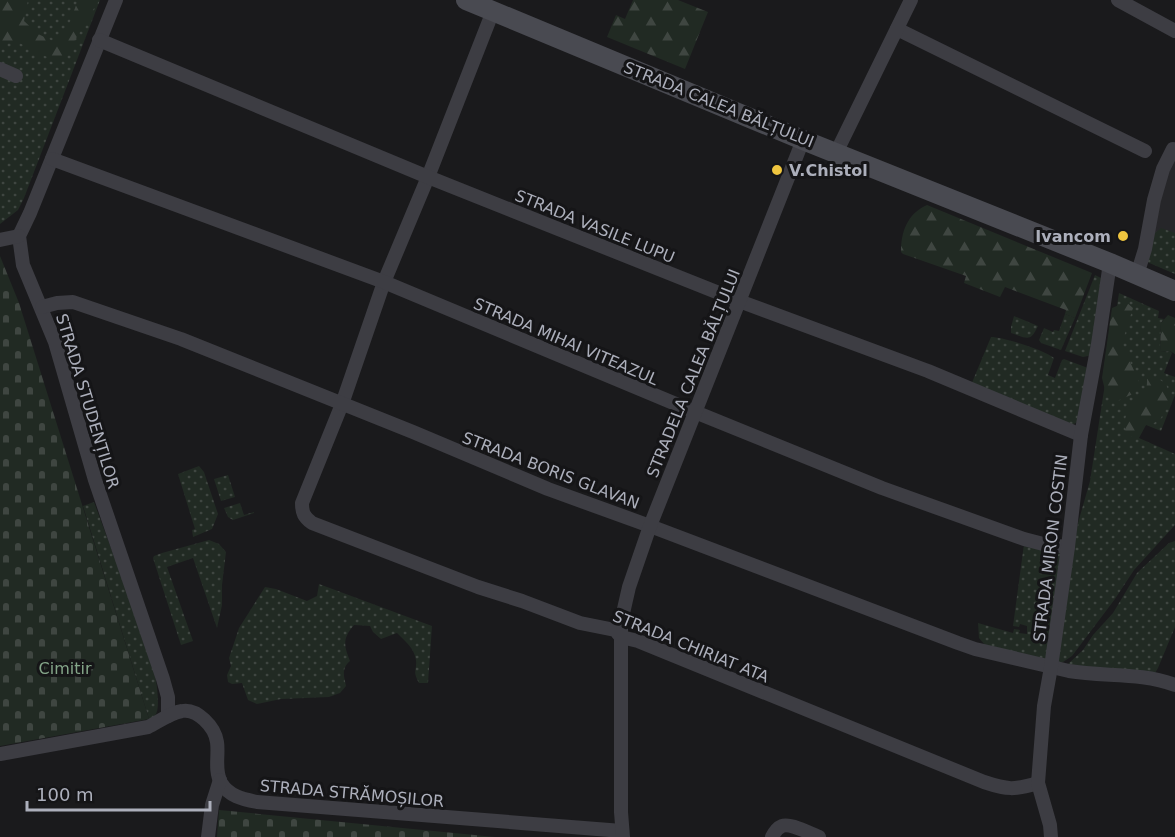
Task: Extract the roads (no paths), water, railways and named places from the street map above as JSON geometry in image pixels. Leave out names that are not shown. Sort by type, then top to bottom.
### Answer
[{"type":"main road","name":"STRADA CALEA BĂLȚULUI","points":[[466,0],[497,8],[803,140],[1175,291]]},
{"type":"street","points":[[0,240],[19,236],[116,0]]},
{"type":"street","points":[[836,153],[911,0]]},
{"type":"street","points":[[1118,0],[1175,31]]},
{"type":"street","points":[[342,404],[384,282],[497,8]]},
{"type":"street","points":[[897,29],[1145,151]]},
{"type":"street","name":"STRADA VASILE LUPU","points":[[99,40],[428,177],[739,301],[928,370],[1081,435]]},
{"type":"street","points":[[0,69],[16,76]]},
{"type":"street","name":"STRADELA CALEA BĂLȚULUI","points":[[622,834],[621,622],[629,587],[650,526],[803,140]]},
{"type":"street","points":[[1137,275],[1145,249],[1154,200],[1163,169],[1173,149]]},
{"type":"street","name":"STRADA MIHAI VITEAZUL","points":[[52,159],[384,282],[882,488],[1024,539],[1068,548]]},
{"type":"street","name":"STRADA STUDENȚILOR","points":[[19,236],[23,264],[55,342],[95,480],[163,679],[168,697],[168,716]]},
{"type":"street","name":"STRADA MIRON COSTIN","points":[[1051,837],[1050,825],[1038,783],[1044,705],[1068,548],[1081,435],[1110,263]]},
{"type":"street","name":"STRADA BORIS GLAVAN","points":[[42,308],[57,303],[74,302],[181,339],[548,489],[975,649],[1082,674],[1131,675],[1175,685]]},
{"type":"street","name":"STRADA CHIRIAT ATA","points":[[342,404],[302,503],[302,512],[305,518],[312,523],[478,587],[580,623],[615,630],[621,637],[638,641],[984,782],[1005,789],[1038,783]]},
{"type":"street","points":[[0,754],[148,727],[183,710],[196,714],[213,729],[217,740],[220,780],[212,805],[208,837]]},
{"type":"street","name":"STRADA STRĂMOȘILOR","points":[[220,780],[229,792],[238,798],[256,802],[622,834]]},
{"type":"street","points":[[772,837],[784,825],[819,837]]},
{"type":"place","name":"V.Chistol","points":[[777,170]]},
{"type":"place","name":"Ivancom","points":[[1123,236]]},
{"type":"park label","name":"Cimitir","points":[[65,668]]}]
